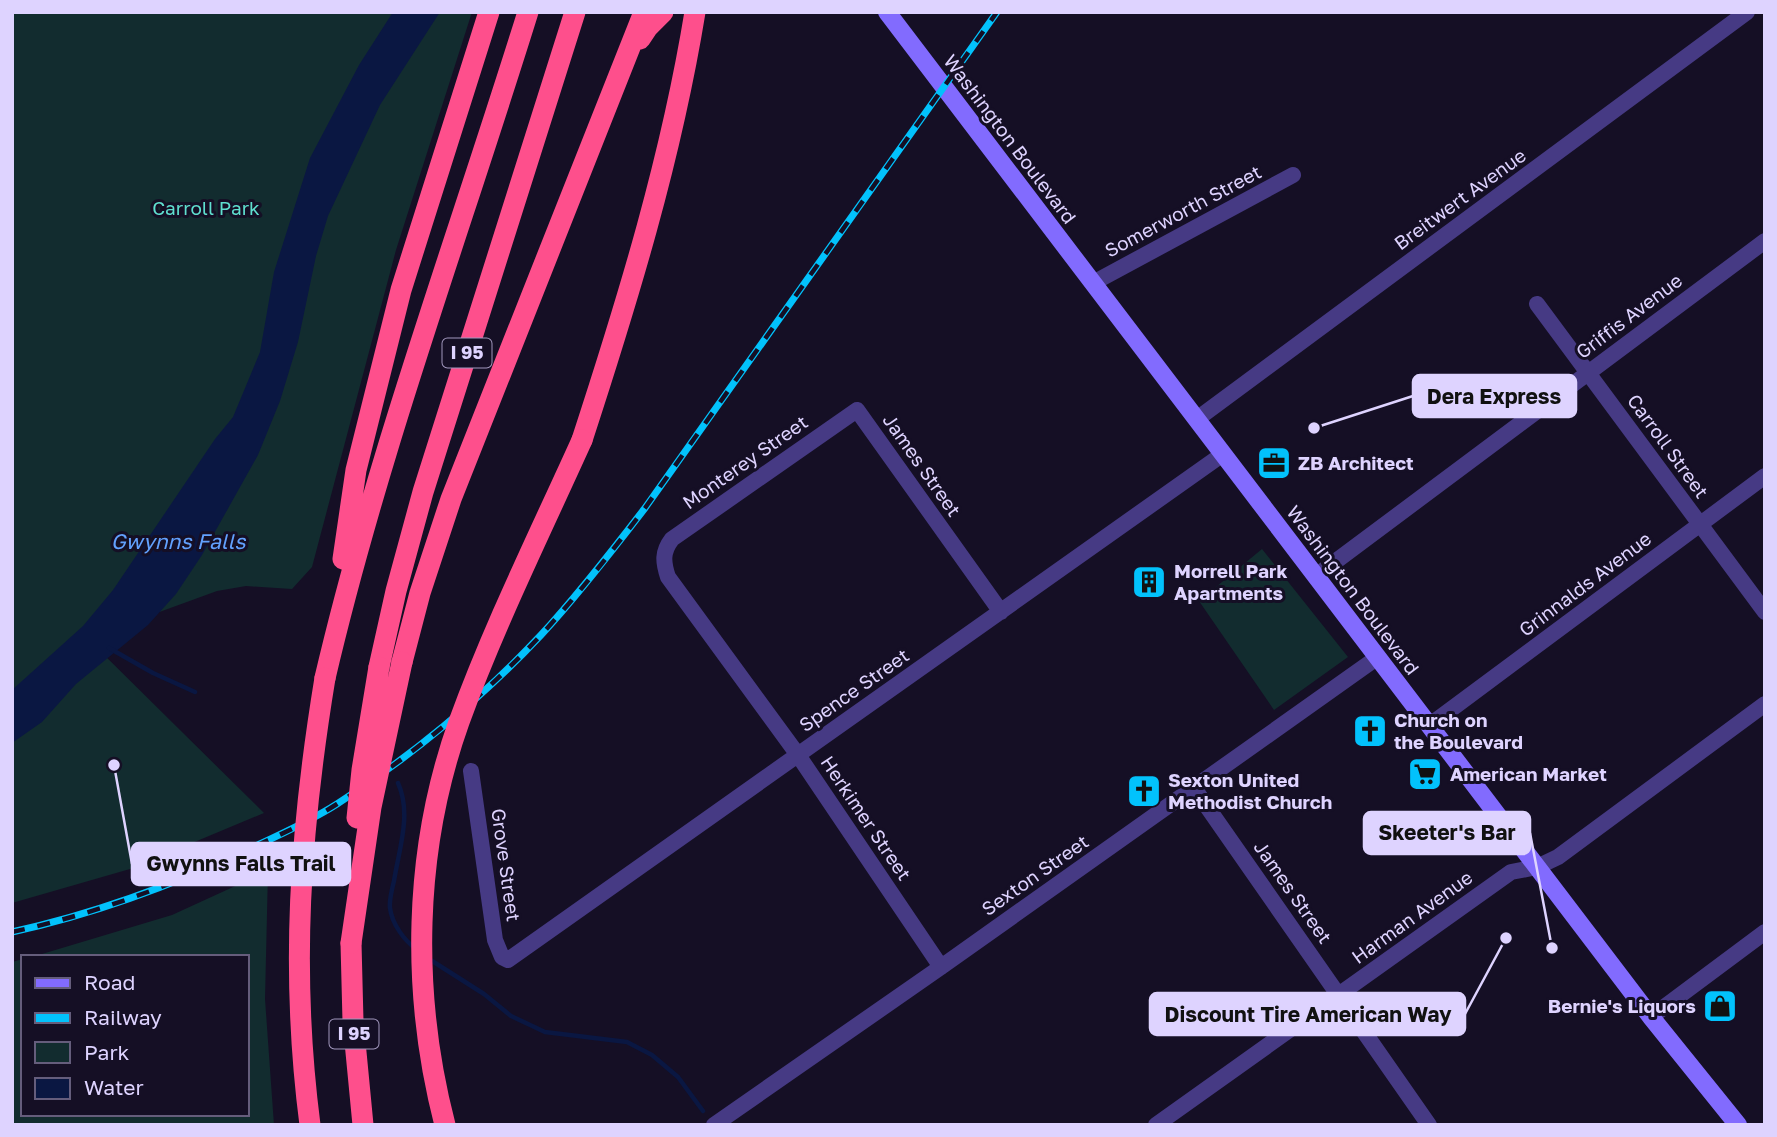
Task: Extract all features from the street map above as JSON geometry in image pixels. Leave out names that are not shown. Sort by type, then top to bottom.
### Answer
[{"type":"highway","points":[[325,678],[356,470],[401,290],[489,12]]},
{"type":"highway","name":"I 95","points":[[310,1125],[301,1025],[298,944],[306,815],[325,678],[350,573],[377,482],[528,12]]},
{"type":"highway","name":"I 95","points":[[363,1125],[353,1021],[351,943],[358,805],[369,719],[396,591],[423,492],[575,12]]},
{"type":"highway","points":[[351,943],[367,832],[402,662],[424,581],[452,499],[644,12]]},
{"type":"highway","points":[[622,67],[648,27],[663,12]]},
{"type":"highway","points":[[445,1125],[430,1057],[423,1006],[424,897],[431,838],[443,780],[459,724],[490,645],[582,440],[638,265],[681,91],[695,12]]},
{"type":"main road","name":"Washington Boulevard","points":[[887,12],[1651,1017],[1738,1125]]},
{"type":"street","name":"Breitwert Avenue","points":[[1196,419],[1747,12]]},
{"type":"street","name":"Somerworth Street","points":[[1093,283],[1293,175]]},
{"type":"street","name":"Griffis Avenue","points":[[1316,576],[1765,241]]},
{"type":"street","name":"Carroll Street","points":[[1537,304],[1765,612]]},
{"type":"street","name":"Monterey Street","points":[[664,555],[666,546],[672,539],[857,410]]},
{"type":"street","name":"James Street","points":[[857,410],[1001,612]]},
{"type":"street","name":"Spence Street","points":[[508,960],[1223,454]]},
{"type":"street","name":"Grinnalds Avenue","points":[[1430,725],[1765,476]]},
{"type":"street","name":"Herkimer Street","points":[[664,555],[668,578],[798,755],[941,967]]},
{"type":"street","name":"Sexton Street","points":[[715,1125],[1378,657]]},
{"type":"street","name":"Harman Avenue","points":[[1156,1125],[1511,872],[1537,867],[1558,857],[1765,704]]},
{"type":"street","name":"Grove Street","points":[[471,771],[495,940],[502,957],[508,960]]},
{"type":"street","name":"James Street","points":[[1195,788],[1429,1125]]},
{"type":"street","points":[[1651,1017],[1765,933]]},
{"type":"green space","name":"Carroll Park","points":[[12,12],[472,12],[396,250],[312,567],[292,589],[246,586],[217,591],[121,626],[95,646],[264,813],[130,869],[12,903]]},
{"type":"green space","points":[[1262,549],[1348,657],[1274,710],[1199,601]]},
{"type":"green space","points":[[268,871],[265,999],[274,1125],[12,1125],[12,962],[21,960],[21,1116],[248,1116],[248,955],[39,955],[172,915]]},
{"type":"water","name":"Gwynns Falls","points":[[393,12],[440,12],[380,105],[328,216],[316,256],[298,342],[280,401],[258,455],[202,555],[176,594],[148,625],[76,684],[42,722],[12,743],[12,690],[83,626],[113,590],[215,439],[233,417],[260,352],[274,272],[310,158],[359,65]]},
{"type":"waterway","points":[[109,648],[153,673],[195,692]]},
{"type":"waterway","points":[[398,783],[404,819],[390,908],[399,931],[416,949]]},
{"type":"waterway","points":[[429,959],[484,994],[511,1016],[545,1032],[627,1042],[652,1055],[678,1077],[703,1111]]},
{"type":"railway","points":[[12,932],[73,917],[161,887],[304,823],[391,767],[444,726],[494,682],[568,604],[645,508],[997,12]]},
{"type":"place","name":"Dera Express","points":[[1314,428]]},
{"type":"place","name":"ZB Architect","points":[[1274,463]]},
{"type":"place","name":"Morrell Park Apartments","points":[[1149,582]]},
{"type":"place","name":"Church on the Boulevard","points":[[1370,731]]},
{"type":"place","name":"Gwynns Falls Trail","points":[[114,765]]},
{"type":"place","name":"American Market","points":[[1425,774]]},
{"type":"place","name":"Sexton United Methodist Church","points":[[1144,791]]},
{"type":"place","name":"Discount Tire American Way","points":[[1506,938]]},
{"type":"place","name":"Skeeter's Bar","points":[[1552,948]]},
{"type":"place","name":"Bernie's Liquors","points":[[1720,1006]]}]
